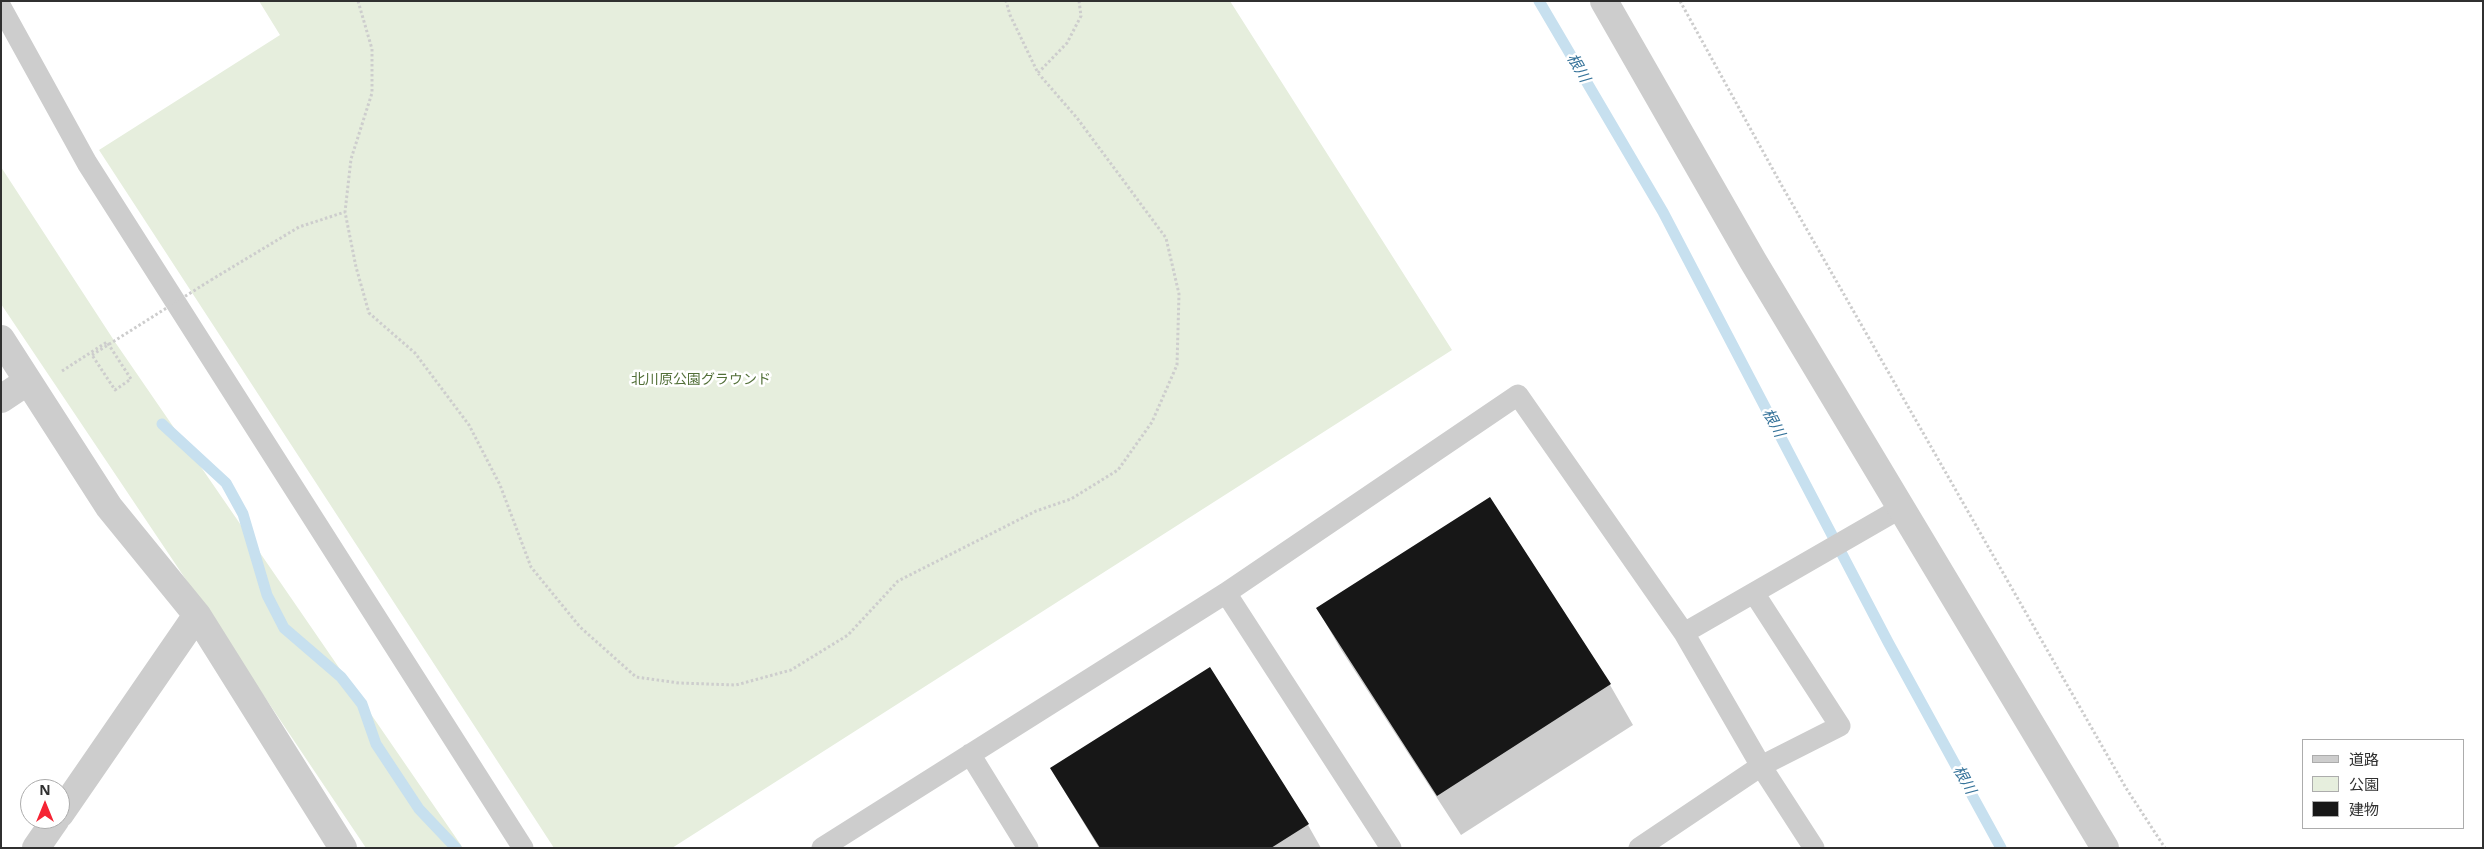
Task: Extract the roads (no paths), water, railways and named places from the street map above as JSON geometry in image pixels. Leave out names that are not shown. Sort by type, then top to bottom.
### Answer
[{"type":"street","points":[[1604,1],[1753,261],[2105,848]]},
{"type":"street","points":[[1,339],[109,506],[197,615],[344,848]]},
{"type":"street","points":[[1,399],[28,381]]},
{"type":"street","points":[[70,799],[197,615]]},
{"type":"street","points":[[36,848],[49,829]]},
{"type":"lane","points":[[1,7],[87,163],[523,848]]},
{"type":"lane","points":[[822,848],[1226,592],[1518,395],[1684,633],[1762,766],[1814,848]]},
{"type":"lane","points":[[1684,633],[1901,508]]},
{"type":"lane","points":[[1226,592],[1391,848]]},
{"type":"lane","points":[[1639,848],[1762,766],[1840,726],[1754,592]]},
{"type":"lane","points":[[970,754],[1028,848]]},
{"type":"waterway","name":"根川","points":[[1539,1],[1663,212],[1888,642],[2001,848]]},
{"type":"waterway","points":[[162,424],[226,483],[243,514],[267,595],[284,628],[341,677],[362,704],[376,744],[419,809],[456,848]]},
{"type":"park label","name":"北川原公園グラウンド","points":[[701,380]]}]
